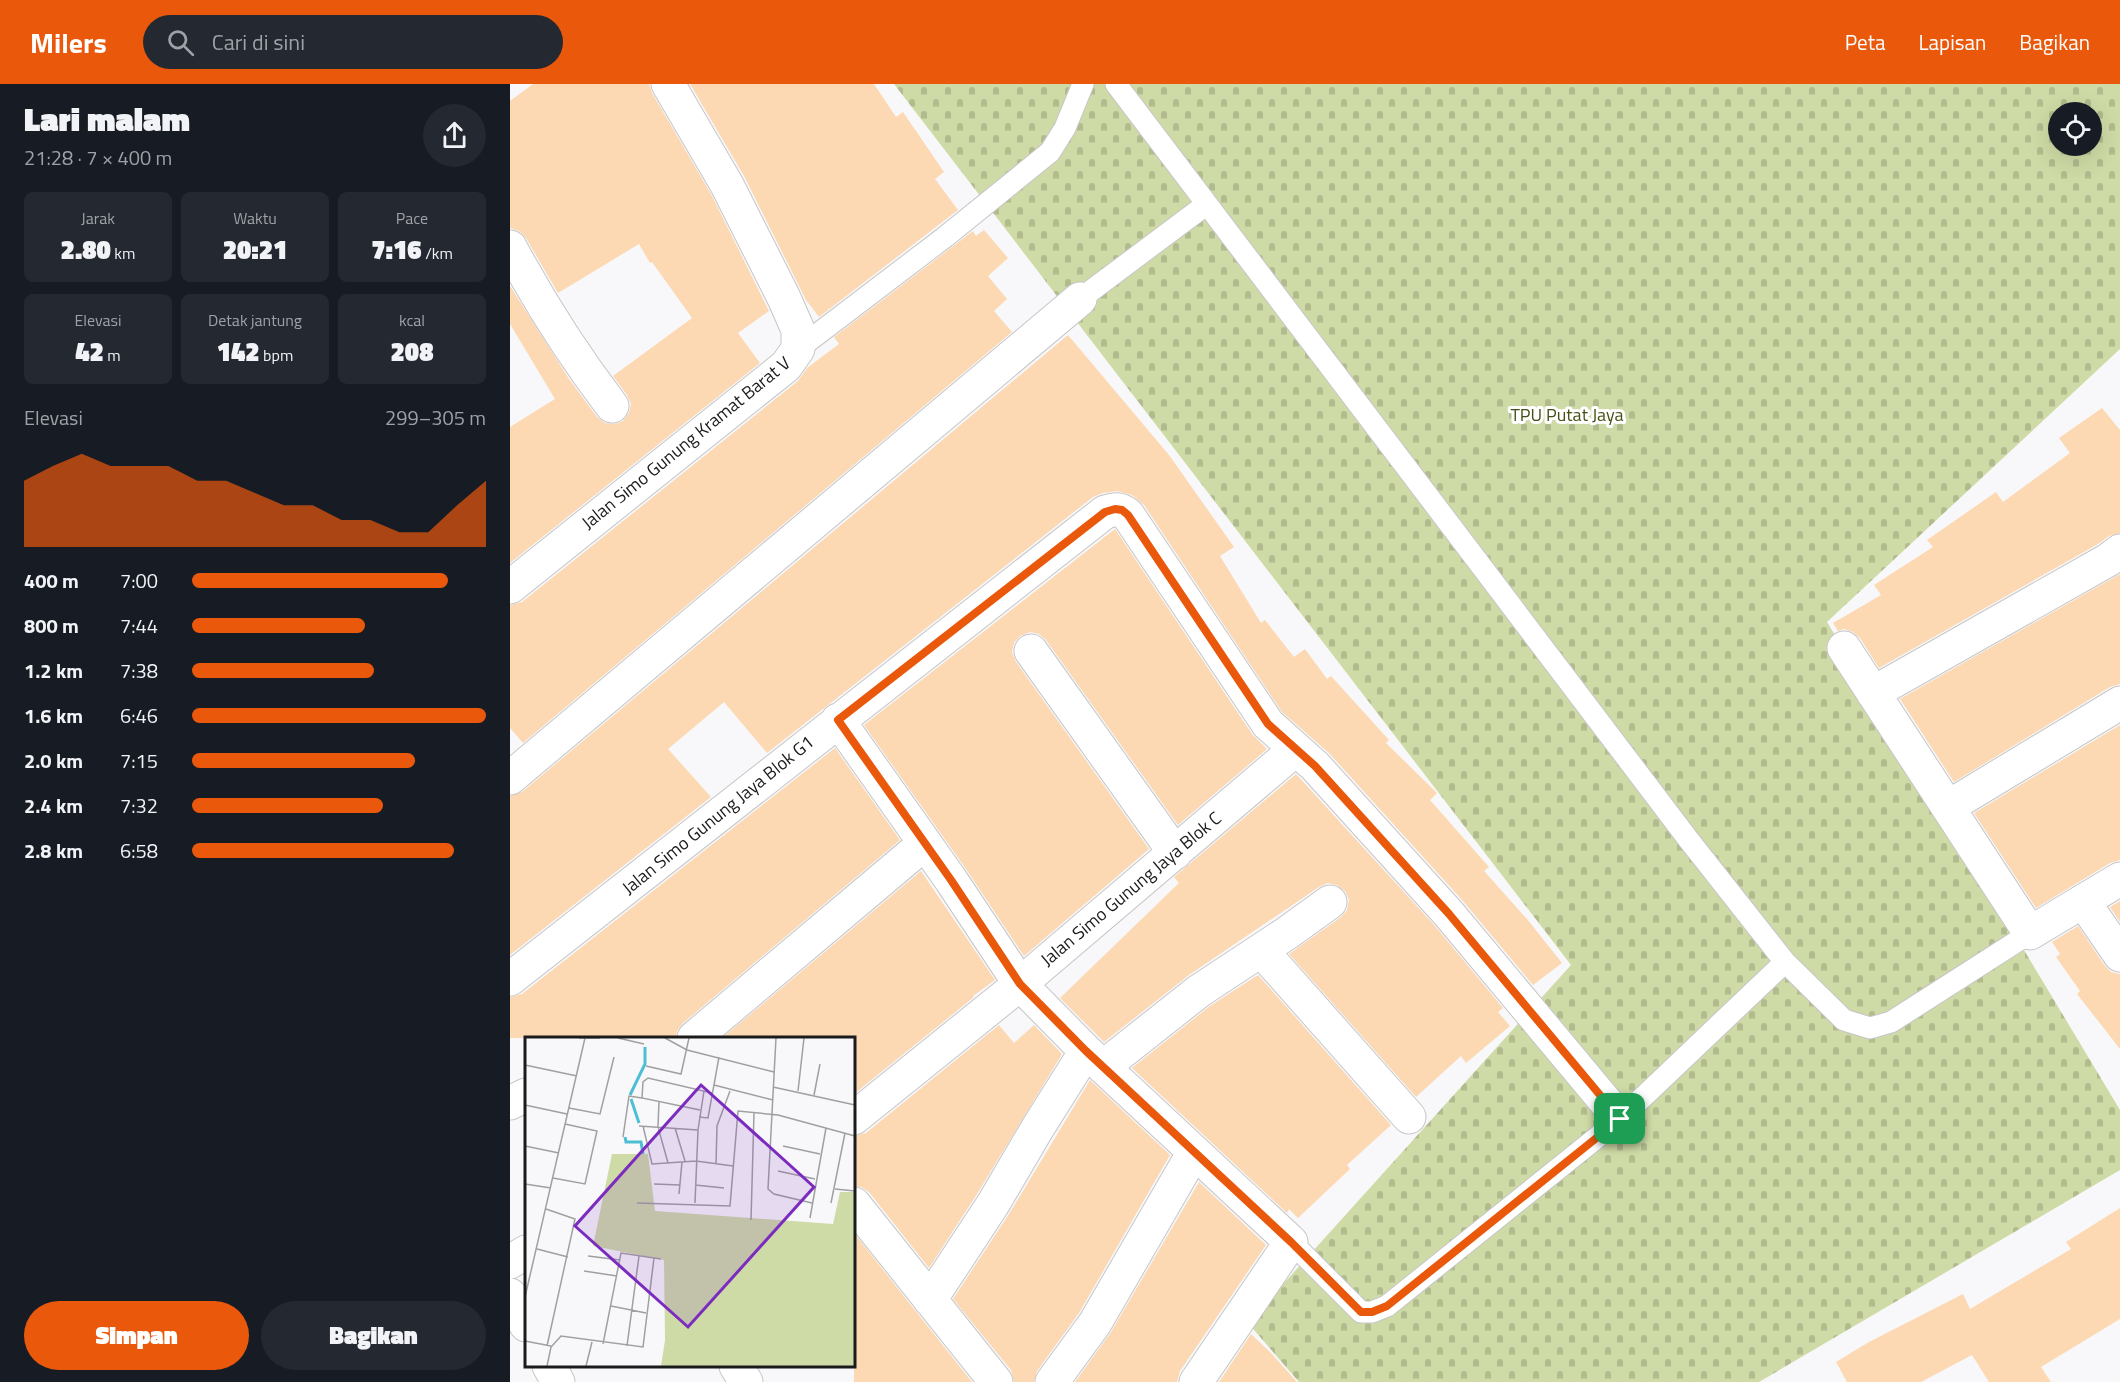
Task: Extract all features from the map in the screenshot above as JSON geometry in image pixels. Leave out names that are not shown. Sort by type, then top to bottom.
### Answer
[{"type":"street","name":"Jalan Simo Gunung Kramat Barat V","points":[[510,587],[786,366],[798,349],[798,330],[784,298],[727,185],[669,84]]},
{"type":"street","points":[[510,247],[532,288],[586,372],[612,406]]},
{"type":"street","points":[[510,778],[1080,299]]},
{"type":"street","name":"Jalan Simo Gunung Jaya Blok G1","points":[[510,979],[1105,512],[1115,509],[1122,510],[1128,515],[1268,724],[1296,749]]},
{"type":"street","points":[[1873,693],[2108,560],[2120,551]]},
{"type":"street","points":[[1844,648],[2030,933],[2120,879]]},
{"type":"street","points":[[1031,651],[1174,853]]},
{"type":"street","points":[[1948,807],[2120,703]]},
{"type":"street","points":[[838,720],[1020,984],[1094,1059],[1291,1242],[1196,1382]]},
{"type":"street","points":[[1296,749],[1315,766],[1449,914],[1620,1119]]},
{"type":"street","name":"Jalan Simo Gunung Jaya Blok C","points":[[855,1117],[1020,984],[1296,749]]},
{"type":"street","points":[[695,1037],[924,844]]},
{"type":"street","points":[[2083,901],[2120,955]]},
{"type":"street","points":[[930,1300],[988,1213],[1043,1119],[1094,1059],[1287,933],[1330,902]]},
{"type":"street","points":[[1261,950],[1409,1118]]},
{"type":"street","points":[[510,1103],[525,1096]]},
{"type":"street","points":[[1052,1382],[1095,1323],[1194,1152]]},
{"type":"street","points":[[855,1205],[996,1382]]},
{"type":"street","points":[[510,1262],[525,1253]]},
{"type":"street","points":[[510,1295],[525,1323]]},
{"type":"street","points":[[550,1367],[558,1382]]},
{"type":"street","points":[[737,1367],[746,1382]]},
{"type":"lane","points":[[798,349],[945,237],[1050,152],[1065,128],[1083,84]]},
{"type":"lane","points":[[1116,84],[1688,840],[1785,962],[1844,1020],[1870,1028],[1891,1022],[2030,933]]},
{"type":"lane","points":[[1080,299],[1207,204]]},
{"type":"lane","points":[[1291,1242],[1361,1312],[1372,1312],[1387,1306],[1620,1119],[1785,962]]},
{"type":"green space","name":"TPU Putat Jaya","points":[[894,84],[2120,84],[2120,349],[1827,622],[2120,1110],[2120,1170],[1759,1382],[1299,1382],[1248,1323],[1571,965]]},
{"type":"building","points":[[533,84],[649,84],[652,93],[711,194],[769,311],[738,333],[760,363],[510,563],[510,427],[555,399],[510,324],[510,286],[569,379],[597,417],[605,423],[615,424],[623,421],[629,413],[631,404],[613,376],[692,318],[652,262],[650,263],[639,244],[558,293],[526,238],[519,231],[510,228],[510,101]]},
{"type":"building","points":[[690,84],[874,84],[896,117],[903,112],[944,172],[935,179],[958,210],[819,317],[806,300],[744,176]]},
{"type":"building","points":[[984,230],[1008,258],[988,276],[1007,299],[994,311],[1012,332],[523,743],[510,728],[510,605],[522,602],[798,381],[807,368],[839,344],[834,337],[973,231],[976,236]]},
{"type":"building","points":[[1068,335],[1169,455],[1234,547],[1220,556],[1261,623],[1265,620],[1294,657],[1305,649],[1327,679],[1331,676],[1389,740],[1386,743],[1437,793],[1430,800],[1489,867],[1484,871],[1562,963],[1533,985],[1463,901],[1329,753],[1282,712],[1144,505],[1132,495],[1117,491],[1093,497],[767,753],[724,702],[668,749],[711,797],[510,955],[510,796],[522,792]]},
{"type":"building","points":[[2102,408],[2120,430],[2120,533],[2109,536],[1879,668],[1860,638],[1844,629],[1838,631],[1833,623],[1881,595],[1874,585],[1933,547],[1927,540],[1996,492],[2003,502],[2070,453],[2059,438]]},
{"type":"building","points":[[1115,529],[1252,734],[1267,749],[1178,825],[1046,640],[1039,634],[1030,632],[1020,636],[1014,643],[1012,652],[1016,662],[1149,849],[1024,956],[966,869],[864,725]]},
{"type":"building","points":[[2120,574],[2120,684],[2110,687],[1954,782],[1900,699]]},
{"type":"building","points":[[2120,725],[2120,860],[2110,863],[2036,908],[1974,813]]},
{"type":"building","points":[[835,748],[900,840],[682,1024],[676,1037],[510,1038],[510,997],[522,994]]},
{"type":"building","points":[[1296,774],[1435,926],[1503,1008],[1498,1012],[1510,1026],[1466,1063],[1461,1056],[1416,1097],[1289,954],[1341,917],[1347,910],[1349,900],[1345,891],[1337,885],[1328,883],[1319,887],[1189,975],[1104,1042],[1060,998],[1179,883],[1174,877]]},
{"type":"building","points":[[921,871],[995,980],[855,1093],[855,1037],[723,1037]]},
{"type":"building","points":[[2120,901],[2120,922],[2110,907]]},
{"type":"building","points":[[2078,926],[2105,966],[2111,972],[2120,974],[2120,1049],[2077,994],[2080,991],[2056,957],[2060,954],[2052,942]]},
{"type":"building","points":[[1258,975],[1391,1125],[1347,1165],[1350,1169],[1298,1218],[1289,1209],[1287,1213],[1132,1068],[1210,1006]]},
{"type":"building","points":[[999,1025],[1014,1043],[1034,1025],[1062,1054],[929,1268],[869,1192],[855,1186],[855,1136],[866,1133]]},
{"type":"building","points":[[1090,1080],[1170,1155],[1079,1313],[1037,1371],[1034,1382],[1014,1382],[1011,1370],[953,1299],[1009,1214]]},
{"type":"building","points":[[1199,1182],[1266,1245],[1180,1371],[1177,1382],[1075,1382],[1111,1332]]},
{"type":"building","points":[[2120,1208],[2120,1319],[2041,1367],[2051,1382],[1989,1382],[1972,1355],[1921,1382],[1847,1382],[1836,1362],[1869,1342],[1963,1294],[1970,1309],[2071,1249],[2066,1242]]},
{"type":"building","points":[[855,1234],[972,1382],[854,1382],[855,1367]]},
{"type":"building","points":[[1251,1334],[1271,1353],[1297,1382],[1219,1382]]},
{"type":"route","points":[[1115,509],[1122,510],[1128,515],[1268,724],[1315,766],[1449,914],[1620,1119],[1387,1306],[1372,1312],[1361,1312],[1291,1242],[1086,1051],[1020,984],[951,880],[838,720],[1105,512],[1115,509]]}]
